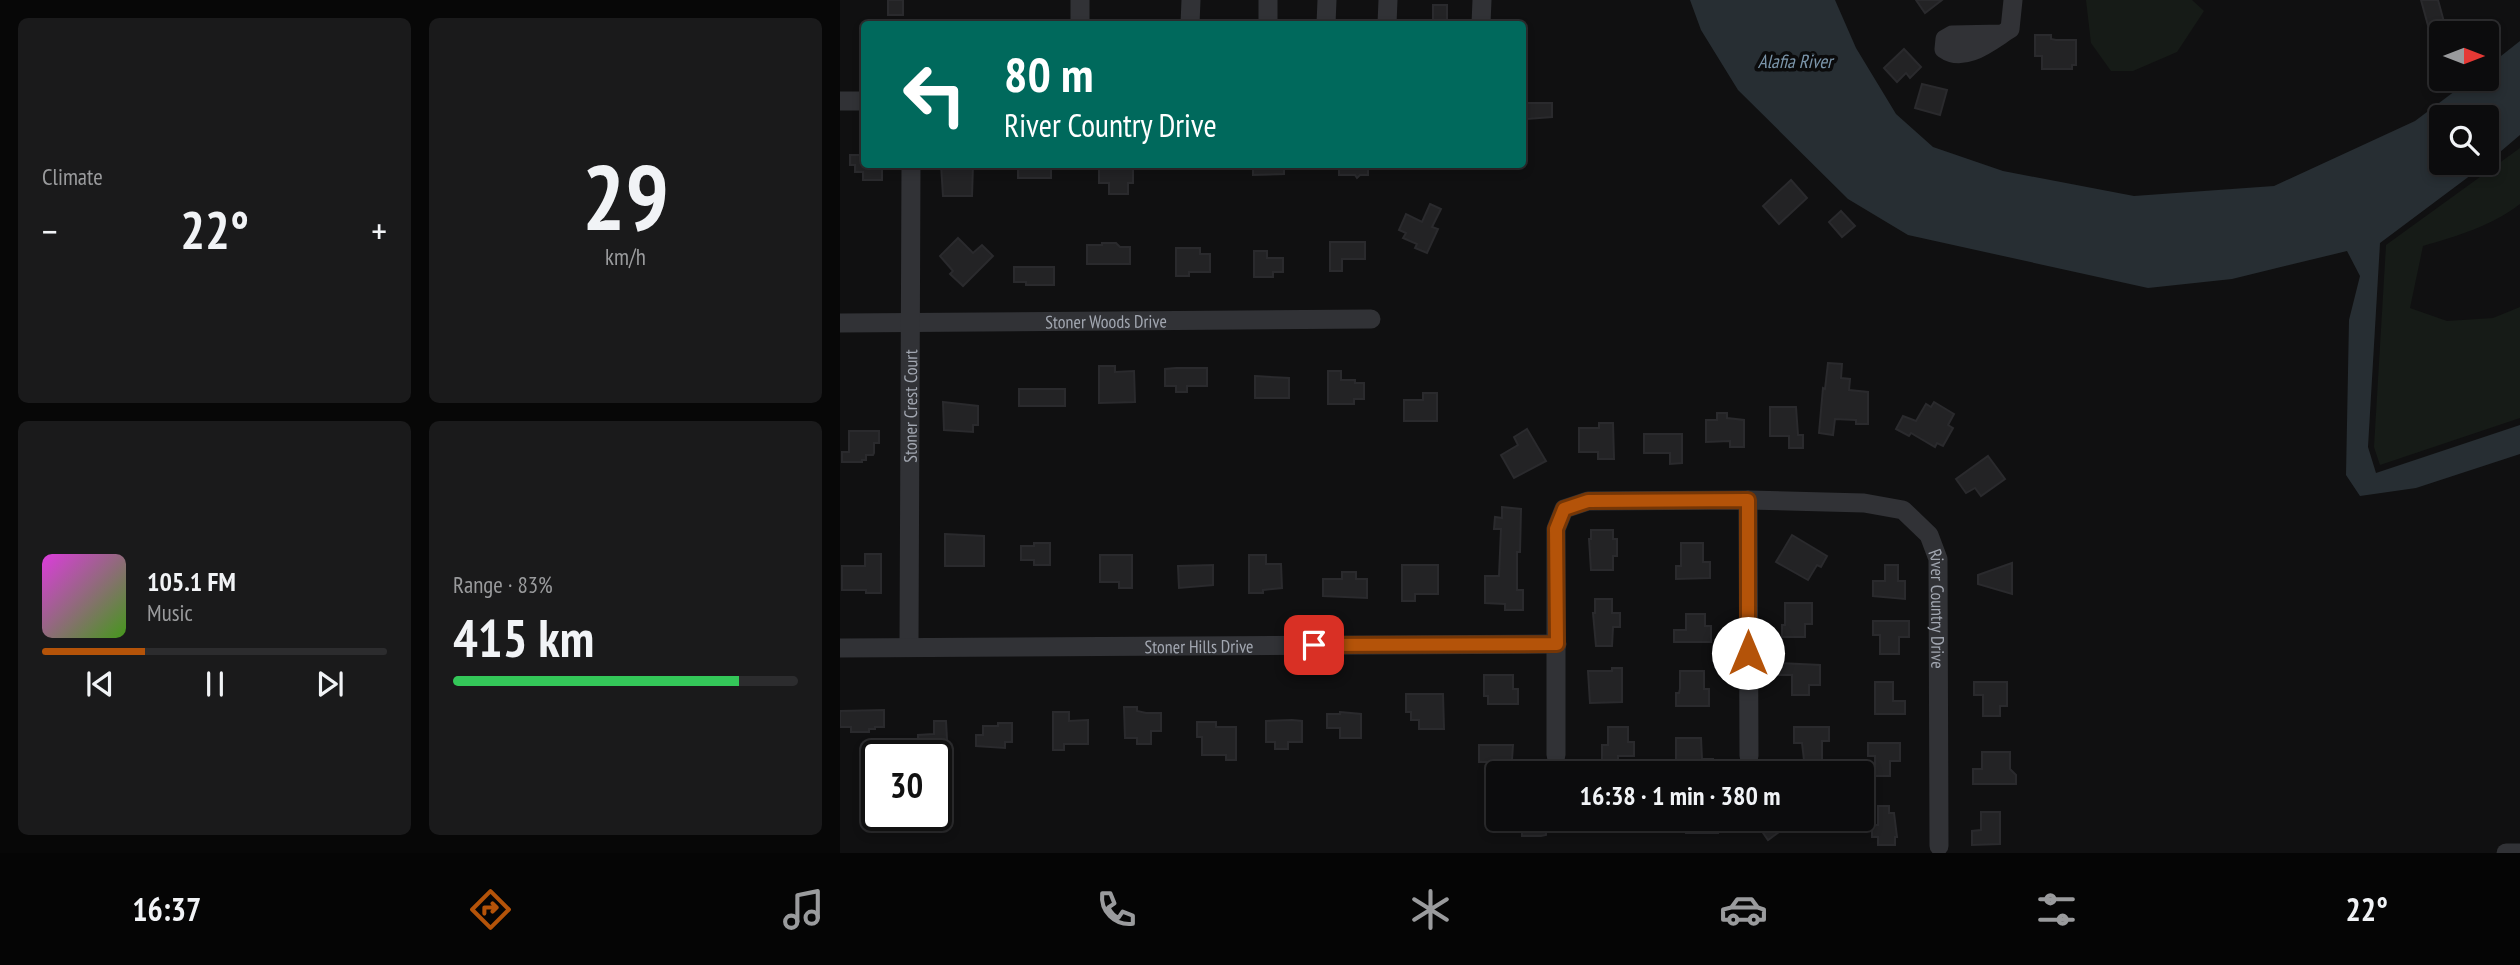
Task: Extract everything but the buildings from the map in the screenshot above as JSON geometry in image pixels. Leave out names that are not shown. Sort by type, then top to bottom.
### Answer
[{"type":"street","points":[[1080,0],[1080,21]]},
{"type":"street","points":[[1190,21],[1191,0]]},
{"type":"street","points":[[1268,0],[1268,21]]},
{"type":"street","points":[[1326,0],[1326,21]]},
{"type":"street","points":[[1387,21],[1388,0]]},
{"type":"street","points":[[1482,0],[1482,21]]},
{"type":"street","points":[[2002,34],[2010,29],[2013,5]]},
{"type":"street","points":[[840,101],[861,101]]},
{"type":"street","name":"Stoner Crest Court","points":[[909,646],[911,168]]},
{"type":"street","name":"Stoner Woods Drive","points":[[840,323],[1371,319]]},
{"type":"street","points":[[1748,500],[1749,755]]},
{"type":"street","name":"River Country Drive","points":[[1556,755],[1556,529],[1564,509],[1588,501],[1748,500],[1864,503],[1903,510],[1929,535],[1938,559],[1939,846]]},
{"type":"street","name":"Stoner Hills Drive","points":[[840,648],[1557,644]]},
{"type":"street","points":[[2506,853],[2520,853]]},
{"type":"shaded area","points":[[2086,0],[2192,0],[2204,11],[2177,52],[2133,71],[2111,71],[2091,43]]},
{"type":"shaded area","points":[[2520,148],[2520,204],[2486,224],[2423,246],[2410,308],[2447,321],[2493,318],[2520,307],[2520,418],[2380,465],[2374,447],[2386,245],[2483,175],[2499,175],[2499,163]]},
{"type":"water","name":"Alafia River","points":[[1690,0],[1835,0],[1856,48],[1896,114],[1933,147],[2003,171],[2134,196],[2274,186],[2415,121],[2429,110],[2429,175],[2471,175],[2380,243],[2368,447],[2376,473],[2520,425],[2520,454],[2416,488],[2360,496],[2346,475],[2349,320],[2360,276],[2347,251],[2232,279],[2148,288],[1908,235],[1848,199],[1738,90],[1701,30]]},
{"type":"water","name":"Alafia River","points":[[2520,41],[2520,135],[2499,153],[2499,105],[2436,105],[2455,91],[2499,91],[2499,58]]},
{"type":"route","points":[[1314,645],[1557,644],[1556,529],[1564,509],[1588,501],[1748,500],[1748,653]]}]
